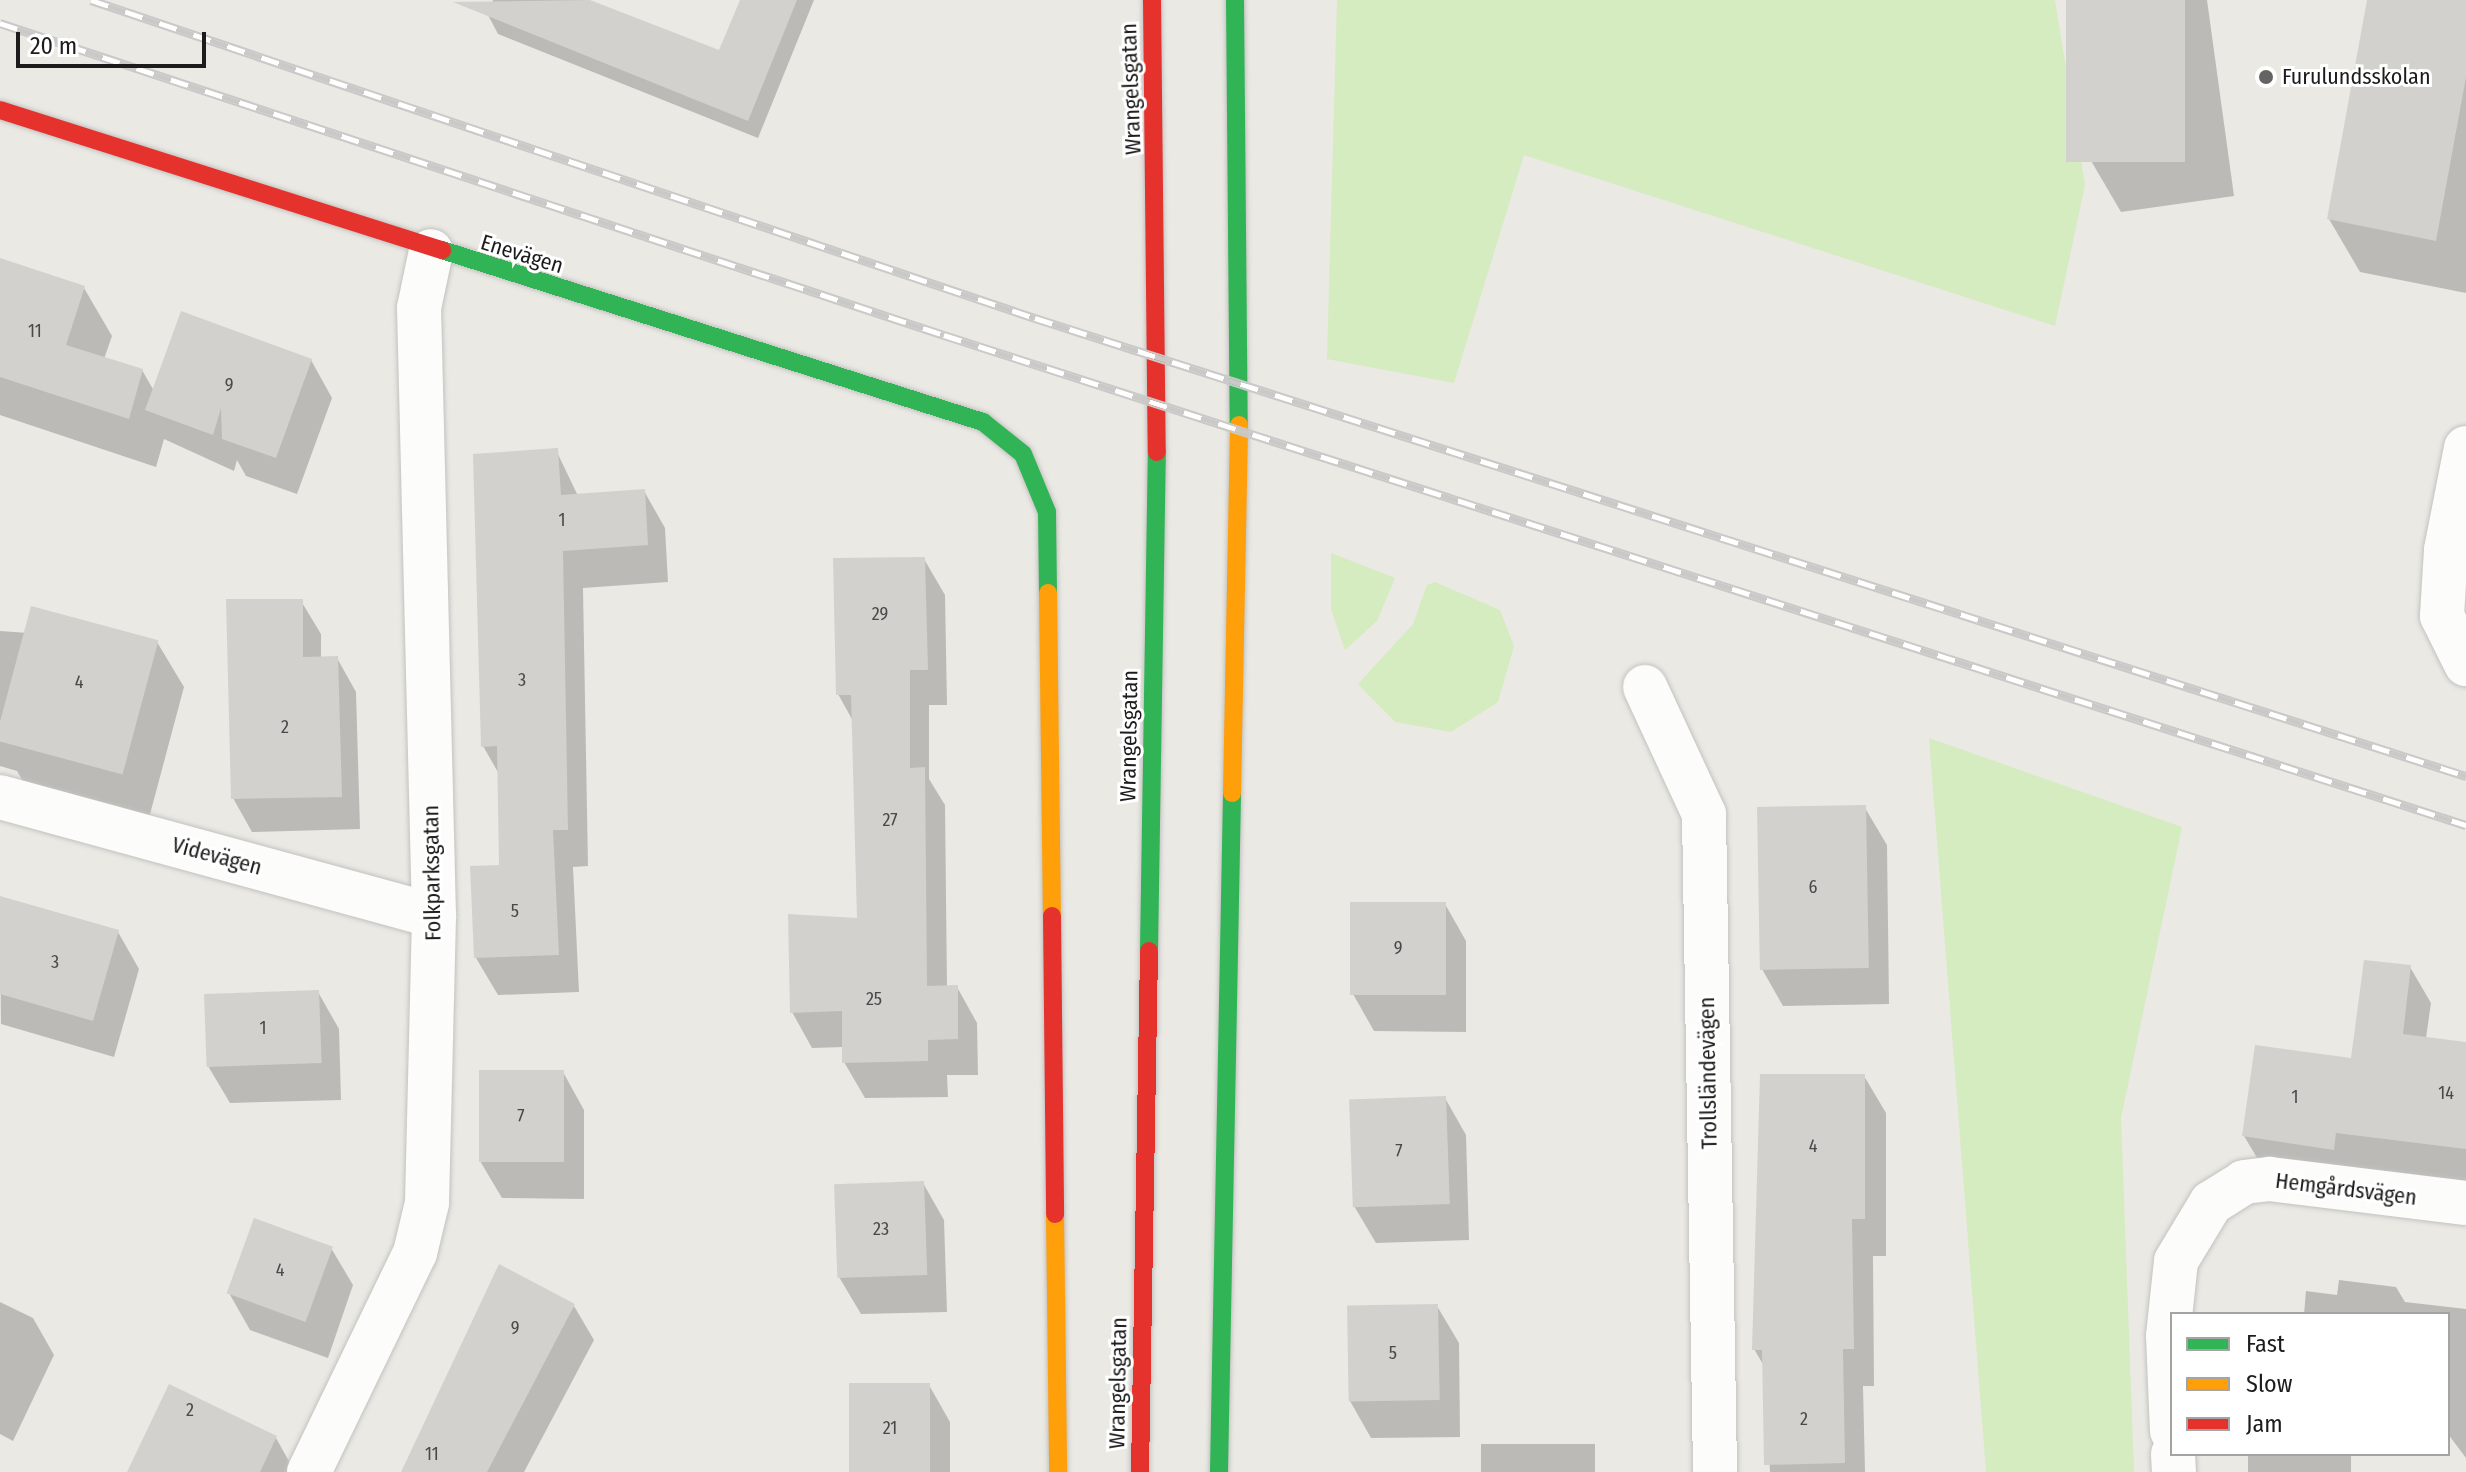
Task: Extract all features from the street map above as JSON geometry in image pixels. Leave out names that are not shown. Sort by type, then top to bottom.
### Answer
[{"type":"main road","name":"Wrangelsgatan","points":[[1140,1472],[1160,299],[1152,0]]},
{"type":"main road","points":[[1219,1472],[1241,303],[1235,0]]},
{"type":"main road","name":"Enevägen","points":[[0,110],[431,251],[983,422],[1023,454],[1047,512],[1058,1472]]},
{"type":"street","name":"Folkparksgatan","points":[[309,1472],[415,1253],[427,1203],[434,916],[419,308],[431,251]]},
{"type":"street","points":[[2466,448],[2446,550],[2442,616],[2466,664]]},
{"type":"street","name":"Trollsländevägen","points":[[1645,687],[1704,814],[1715,1472]]},
{"type":"street","name":"Videvägen","points":[[0,797],[434,916]]},
{"type":"street","name":"Hemgårdsvägen","points":[[2171,1312],[2176,1261],[2193,1222],[2244,1182],[2270,1179],[2466,1203]]},
{"type":"street","name":"Hemgårdsvägen","points":[[2170,1317],[2170,1384]]},
{"type":"green space","points":[[1337,0],[2055,0],[2085,185],[2055,326],[1524,155],[1454,383],[1327,359]]},
{"type":"green space","points":[[1331,553],[1395,578],[1377,621],[1345,650],[1331,609]]},
{"type":"green space","points":[[1435,582],[1500,610],[1514,646],[1498,702],[1451,732],[1395,722],[1358,684],[1413,624],[1427,585]]},
{"type":"green space","points":[[1929,738],[2182,827],[2121,1118],[2134,1472],[1986,1472]]},
{"type":"building","points":[[590,0],[719,50],[740,0],[797,0],[748,121],[453,2]]},
{"type":"building","points":[[2066,0],[2185,0],[2185,162],[2066,162]]},
{"type":"building","points":[[2367,0],[2466,0],[2466,77],[2436,241],[2327,219]]},
{"type":"building","points":[[0,258],[85,286],[66,345],[143,369],[129,419],[0,377]]},
{"type":"building","points":[[181,311],[312,359],[276,458],[222,439],[221,408],[213,435],[145,410]]},
{"type":"building","points":[[558,448],[561,495],[645,489],[648,545],[563,551],[568,830],[553,830],[559,955],[474,958],[470,866],[499,865],[497,746],[481,747],[473,454]]},
{"type":"building","points":[[925,557],[928,670],[910,670],[910,768],[925,767],[927,986],[958,985],[958,1039],[928,1040],[928,1061],[842,1063],[842,1011],[790,1013],[788,914],[857,918],[851,695],[836,695],[833,558]]},
{"type":"building","points":[[226,599],[303,599],[303,657],[338,656],[342,797],[231,799]]},
{"type":"building","points":[[31,606],[159,640],[123,774],[0,742],[0,722]]},
{"type":"building","points":[[1866,805],[1869,968],[1760,970],[1757,807]]},
{"type":"building","points":[[0,896],[119,930],[93,1021],[0,994]]},
{"type":"building","points":[[1350,902],[1446,902],[1446,995],[1350,995]]},
{"type":"building","points":[[2364,960],[2411,965],[2403,1034],[2466,1042],[2466,1149],[2336,1133],[2334,1150],[2242,1136],[2255,1045],[2351,1058]]},
{"type":"building","points":[[319,990],[322,1063],[207,1067],[204,994]]},
{"type":"building","points":[[479,1070],[564,1070],[564,1162],[479,1162]]},
{"type":"building","points":[[1760,1074],[1865,1074],[1865,1219],[1852,1219],[1854,1349],[1843,1349],[1845,1463],[1764,1465],[1762,1350],[1752,1350]]},
{"type":"building","points":[[1446,1096],[1450,1204],[1353,1207],[1349,1099]]},
{"type":"building","points":[[924,1181],[927,1275],[837,1278],[834,1184]]},
{"type":"building","points":[[254,1218],[333,1247],[306,1322],[227,1293]]},
{"type":"building","points":[[499,1264],[575,1304],[487,1472],[401,1472]]},
{"type":"building","points":[[1438,1304],[1440,1400],[1349,1402],[1347,1306]]},
{"type":"building","points":[[849,1383],[930,1383],[930,1472],[849,1472]]},
{"type":"building","points":[[169,1384],[277,1436],[260,1472],[127,1472]]},
{"type":"railway","points":[[91,0],[1035,318],[2466,776]]},
{"type":"railway","points":[[0,23],[944,335],[2466,825]]},
{"type":"traffic: fast","points":[[1235,0],[1239,425]]},
{"type":"traffic: fast","points":[[442,250],[983,422],[1023,454],[1047,512],[1048,593]]},
{"type":"traffic: fast","points":[[1149,951],[1157,452]]},
{"type":"traffic: fast","points":[[1219,1472],[1232,793]]},
{"type":"traffic: slow","points":[[1232,793],[1239,425]]},
{"type":"traffic: slow","points":[[1048,593],[1052,916]]},
{"type":"traffic: slow","points":[[1055,1214],[1058,1472]]},
{"type":"traffic: jam","points":[[1152,0],[1157,452]]},
{"type":"traffic: jam","points":[[0,110],[442,250]]},
{"type":"traffic: jam","points":[[1052,916],[1055,1214]]},
{"type":"traffic: jam","points":[[1140,1472],[1149,951]]},
{"type":"place","name":"Furulundsskolan","points":[[2266,77]]}]
